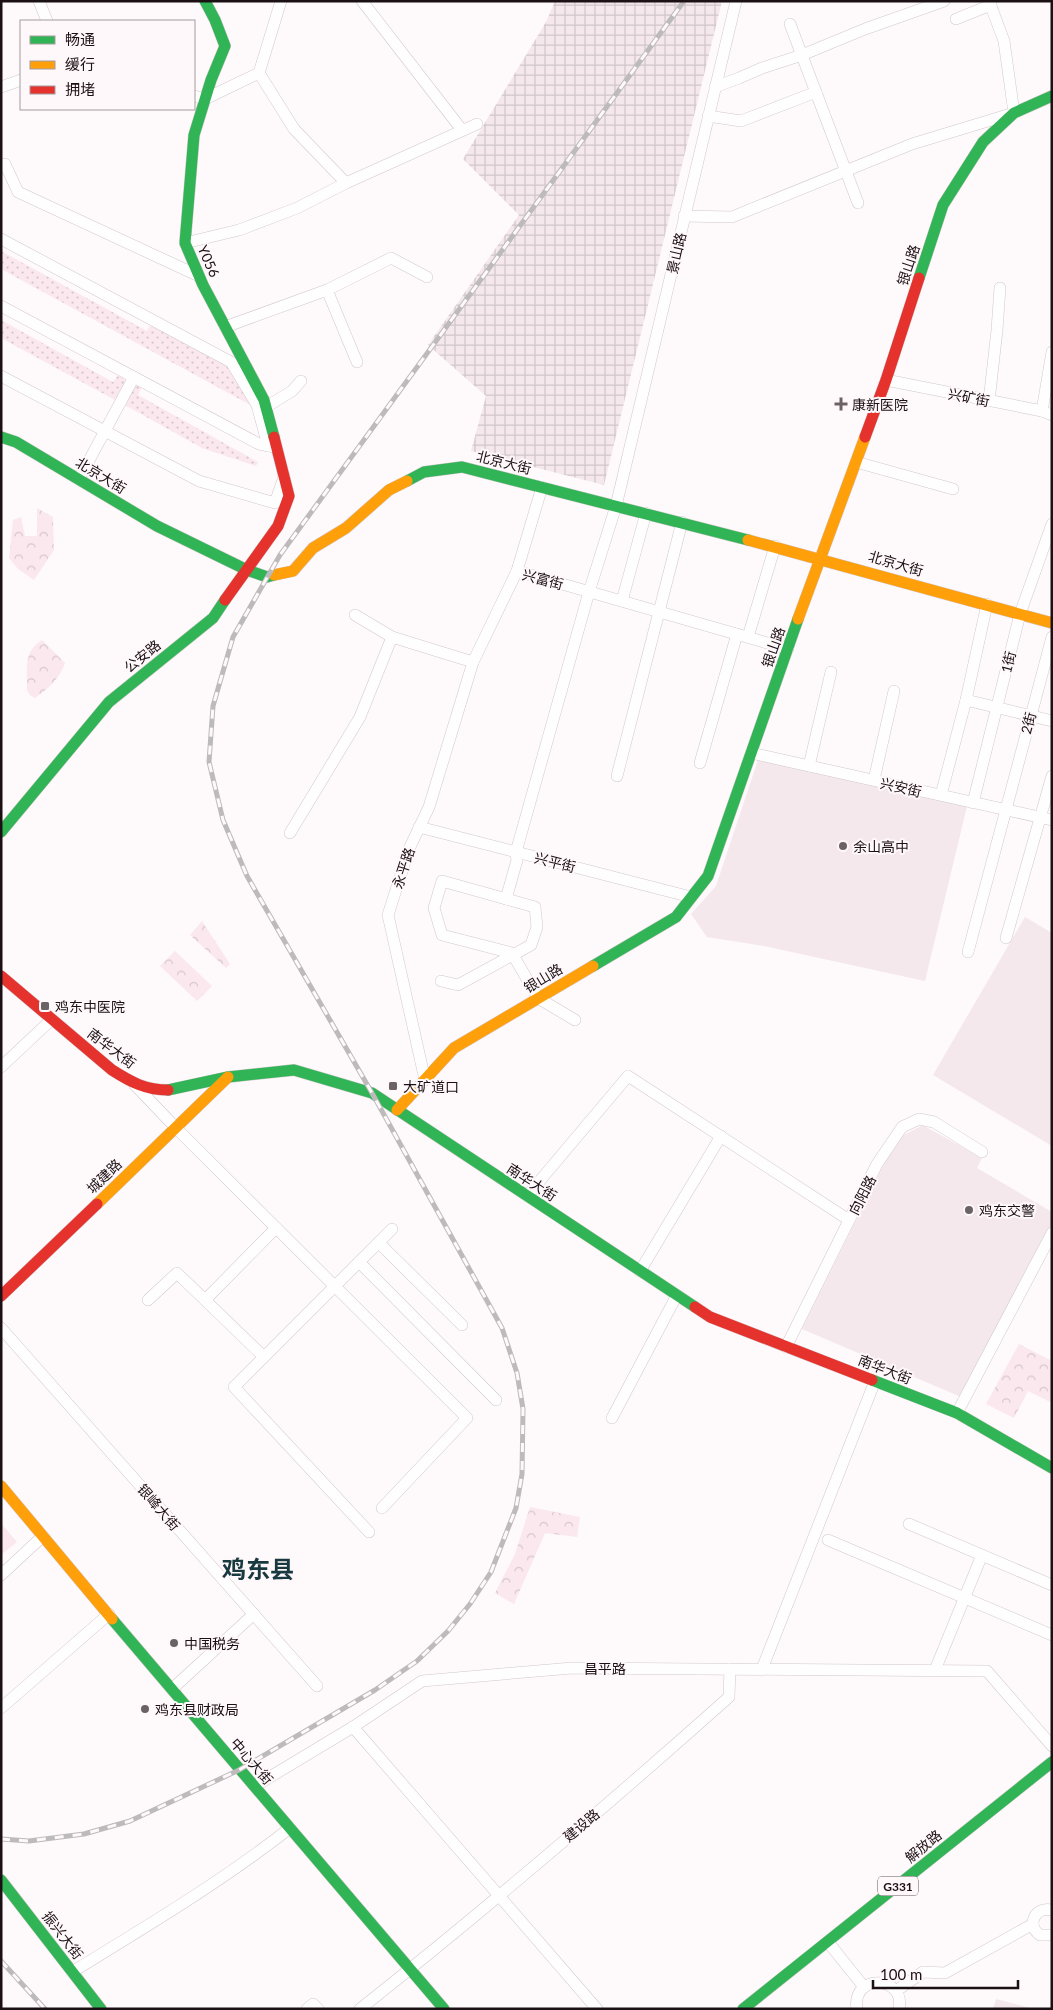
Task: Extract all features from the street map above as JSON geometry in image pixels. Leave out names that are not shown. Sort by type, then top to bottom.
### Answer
[{"type":"main road","name":"Y056","points":[[205,1],[225,46],[194,134],[185,243],[199,276],[264,400],[272,447],[284,477],[289,496]]},
{"type":"main road","name":"银山路","points":[[397,1110],[454,1048],[676,917],[708,876],[820,558],[886,380],[943,205],[983,142],[1014,113],[1052,96]]},
{"type":"main road","name":"北京大街","points":[[1,437],[16,442],[157,526],[246,570],[267,577],[293,571],[313,548],[346,528],[388,490],[424,472],[462,467],[775,546],[1052,623]]},
{"type":"main road","name":"公安路","points":[[1,831],[109,702],[213,618],[278,526],[289,496]]},
{"type":"main road","name":"南华大街","points":[[1,976],[112,1070],[132,1082],[152,1090],[170,1090],[228,1077],[294,1070],[372,1094],[710,1317],[957,1413],[1052,1468]]},
{"type":"main road","name":"城建路","points":[[1,1296],[228,1077]]},
{"type":"main road","name":"中心大街","points":[[1,1486],[444,2009]]},
{"type":"main road","name":"解放路","points":[[743,2009],[1052,1762]]},
{"type":"main road","name":"振兴大街","points":[[1,1880],[101,2009]]},
{"type":"street","points":[[39,1],[47,20]]},
{"type":"street","points":[[195,96],[206,99],[259,73],[281,1]]},
{"type":"street","points":[[362,1],[462,130]]},
{"type":"street","name":"景山路","points":[[506,899],[517,860],[516,852],[589,592],[616,506],[736,1]]},
{"type":"street","points":[[715,87],[944,1]]},
{"type":"street","points":[[684,216],[732,217],[912,144],[1014,113],[1004,41],[990,3],[956,19]]},
{"type":"street","points":[[790,24],[858,203]]},
{"type":"street","points":[[259,73],[294,129],[346,184]]},
{"type":"street","points":[[1,87],[20,80]]},
{"type":"street","points":[[708,116],[741,121],[816,92]]},
{"type":"street","points":[[185,243],[239,230],[278,216],[477,124]]},
{"type":"street","points":[[1,166],[5,164],[18,192],[199,276]]},
{"type":"street","points":[[1,238],[231,362],[257,405],[272,447]]},
{"type":"street","points":[[225,327],[327,290],[391,258],[427,277]]},
{"type":"street","points":[[989,400],[1000,288]]},
{"type":"street","points":[[327,290],[357,362]]},
{"type":"street","points":[[1,306],[258,444],[272,447]]},
{"type":"street","points":[[1047,413],[1052,352]]},
{"type":"street","points":[[1,376],[199,481],[275,503],[284,477]]},
{"type":"street","points":[[79,479],[134,377]]},
{"type":"street","name":"兴矿街","points":[[886,380],[1047,413]]},
{"type":"street","points":[[266,407],[292,391],[301,382]]},
{"type":"street","points":[[856,462],[953,489]]},
{"type":"street","points":[[516,571],[542,487]]},
{"type":"street","points":[[622,601],[646,513]]},
{"type":"street","points":[[617,776],[682,522]]},
{"type":"street","name":"1街","points":[[974,802],[1020,614],[1052,524]]},
{"type":"street","points":[[700,763],[775,546]]},
{"type":"street","name":"兴富街","points":[[473,662],[516,571],[788,649]]},
{"type":"street","points":[[941,795],[966,700],[987,604]]},
{"type":"street","points":[[355,615],[392,638],[473,662]]},
{"type":"street","name":"2街","points":[[968,952],[1052,637]]},
{"type":"street","points":[[290,833],[360,717],[392,638]]},
{"type":"street","name":"永平路","points":[[425,1080],[388,915],[409,849],[429,807],[473,662]]},
{"type":"street","points":[[809,766],[831,672]]},
{"type":"street","points":[[874,780],[894,691]]},
{"type":"street","points":[[966,700],[1052,721]]},
{"type":"street","name":"兴安街","points":[[751,753],[1046,819]]},
{"type":"street","points":[[1006,938],[1046,819],[1052,776]]},
{"type":"street","name":"兴平街","points":[[419,827],[691,897]]},
{"type":"street","points":[[441,981],[458,985],[513,955],[531,945],[537,927],[535,907],[442,881],[434,908],[442,935],[512,953],[513,955],[538,998],[575,1020]]},
{"type":"street","points":[[1,1067],[52,1020]]},
{"type":"street","points":[[527,1196],[628,1076],[849,1220]]},
{"type":"street","points":[[132,1082],[467,1418],[382,1508]]},
{"type":"street","name":"向阳路","points":[[786,1347],[876,1164],[902,1127],[919,1119],[934,1122],[982,1152]]},
{"type":"street","points":[[640,1271],[721,1136]]},
{"type":"street","points":[[205,1300],[276,1228]]},
{"type":"street","points":[[369,1532],[234,1387],[392,1229]]},
{"type":"street","points":[[957,1413],[1052,1233]]},
{"type":"street","points":[[379,1243],[462,1326]]},
{"type":"street","points":[[359,1262],[496,1400]]},
{"type":"street","points":[[148,1300],[177,1273],[264,1357]]},
{"type":"street","points":[[612,1418],[677,1295]]},
{"type":"street","name":"银峰大街","points":[[1,1328],[317,1686]]},
{"type":"street","points":[[762,1669],[875,1381]]},
{"type":"street","points":[[909,1524],[1052,1585]]},
{"type":"street","points":[[1,1575],[44,1536]]},
{"type":"street","points":[[828,1540],[1052,1635]]},
{"type":"street","points":[[935,1670],[982,1555]]},
{"type":"street","points":[[1,1708],[109,1614]]},
{"type":"street","points":[[172,1689],[254,1614]]},
{"type":"street","name":"昌平路","points":[[255,1786],[422,1681],[572,1668],[987,1671],[1052,1746]]},
{"type":"street","name":"建设路","points":[[360,2009],[652,1766],[729,1697],[730,1669]]},
{"type":"street","points":[[353,1726],[597,2009]]},
{"type":"street","points":[[72,1972],[212,1886],[250,1860],[290,1828]]},
{"type":"street","points":[[1052,1910],[1046,1909],[1038,1912],[1035,1915],[1033,1924],[1036,1932],[1040,1935],[1052,1935]]},
{"type":"street","points":[[896,1991],[922,1972],[946,1973],[1033,1924]]},
{"type":"street","points":[[828,1942],[864,1987]]},
{"type":"street","points":[[857,2009],[857,1999],[864,1987],[877,1982],[884,1983],[896,1991],[899,1998],[899,2009]]},
{"type":"street","points":[[308,2009],[313,2004],[318,2009]]},
{"type":"shaded area","points":[[555,1],[722,1],[604,485],[471,451],[486,396],[428,345],[519,215],[463,159],[546,22]]},
{"type":"shaded area","name":"余山高中","points":[[758,760],[967,806],[925,981],[764,946],[707,937],[691,914],[716,886]]},
{"type":"shaded area","points":[[1025,917],[1052,933],[1052,1146],[933,1075]]},
{"type":"shaded area","points":[[921,1126],[982,1158],[977,1168],[1052,1212],[1052,1224],[961,1397],[802,1329],[891,1150],[902,1136]]},
{"type":"shaded area","points":[[996,1999],[1034,2009],[993,2009]]},
{"type":"green space","points":[[1,251],[147,331],[152,323],[229,365],[254,407],[1,269]]},
{"type":"green space","points":[[1,320],[113,382],[119,374],[124,377],[125,382],[115,400],[1,338]]},
{"type":"green space","points":[[135,386],[142,386],[138,395],[258,462],[256,466],[202,448],[125,405]]},
{"type":"green space","points":[[37,508],[53,517],[54,550],[34,580],[18,569],[9,558],[13,520],[21,517],[25,536],[37,536]]},
{"type":"green space","points":[[42,640],[65,663],[53,683],[35,698],[27,690],[27,662],[31,650]]},
{"type":"green space","points":[[202,921],[230,964],[226,968],[190,935]]},
{"type":"green space","points":[[175,951],[212,986],[197,1001],[160,966]]},
{"type":"green space","points":[[1019,1344],[1052,1361],[1052,1403],[1028,1391],[1014,1418],[986,1404]]},
{"type":"green space","points":[[530,1507],[580,1517],[577,1537],[545,1533],[514,1604],[495,1593],[515,1554]]},
{"type":"green space","points":[[1,1523],[17,1542],[1,1555]]},
{"type":"railway","points":[[1,1839],[29,1841],[84,1834],[130,1821],[239,1770],[375,1690],[417,1661],[448,1631],[470,1604],[491,1572],[516,1508],[522,1474],[523,1409],[517,1373],[502,1328],[372,1093],[247,876],[223,820],[209,762],[213,706],[233,637],[280,555],[684,1]]},
{"type":"railway","points":[[1,1961],[45,2009]]},
{"type":"traffic: fast","points":[[205,1],[225,46],[211,80],[194,135],[185,243],[203,285],[264,400],[274,437]]},
{"type":"traffic: fast","points":[[919,278],[943,205],[983,142],[1014,113],[1052,96]]},
{"type":"traffic: fast","points":[[1,437],[16,442],[157,526],[247,570],[267,577],[274,575]]},
{"type":"traffic: fast","points":[[407,481],[424,472],[462,467],[748,540]]},
{"type":"traffic: fast","points":[[1,832],[109,702],[213,618],[225,600]]},
{"type":"traffic: fast","points":[[593,966],[676,917],[708,876],[798,619]]},
{"type":"traffic: fast","points":[[168,1090],[228,1077],[294,1070],[372,1093],[695,1307]]},
{"type":"traffic: fast","points":[[872,1380],[957,1413],[1052,1468]]},
{"type":"traffic: fast","points":[[112,1619],[444,2009]]},
{"type":"traffic: fast","points":[[743,2009],[1052,1762]]},
{"type":"traffic: fast","points":[[1,1880],[101,2009]]},
{"type":"traffic: slow","points":[[798,619],[865,437]]},
{"type":"traffic: slow","points":[[274,575],[293,571],[313,548],[346,528],[389,490],[407,481]]},
{"type":"traffic: slow","points":[[748,540],[1052,623]]},
{"type":"traffic: slow","points":[[397,1110],[454,1048],[593,966]]},
{"type":"traffic: slow","points":[[97,1204],[228,1077]]},
{"type":"traffic: slow","points":[[1,1486],[112,1619]]},
{"type":"traffic: jam","points":[[865,437],[886,380],[919,278]]},
{"type":"traffic: jam","points":[[225,600],[278,526],[289,496],[274,437]]},
{"type":"traffic: jam","points":[[1,976],[112,1070],[138,1084],[152,1089],[168,1090]]},
{"type":"traffic: jam","points":[[1,1296],[97,1204]]},
{"type":"traffic: jam","points":[[695,1307],[710,1317],[872,1380]]},
{"type":"place","name":"康新医院","points":[[841,404]]},
{"type":"place","name":"余山高中","points":[[843,846]]},
{"type":"place","name":"鸡东中医院","points":[[45,1006]]},
{"type":"place","name":"大矿道口","points":[[393,1086]]},
{"type":"place","name":"鸡东交警","points":[[969,1210]]},
{"type":"place","name":"中国税务","points":[[174,1643]]},
{"type":"place","name":"鸡东县财政局","points":[[145,1709]]},
{"type":"district","name":"鸡东县","points":[[258,1568]]}]
